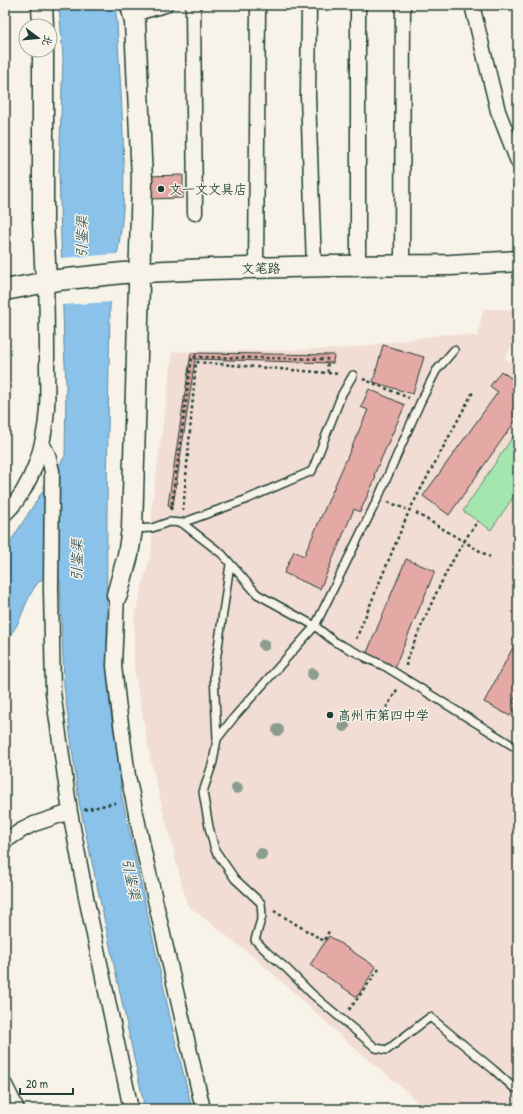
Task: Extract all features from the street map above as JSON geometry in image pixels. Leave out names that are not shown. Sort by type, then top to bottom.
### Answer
[{"type":"street","points":[[42,5],[43,18]]},
{"type":"street","points":[[166,5],[132,10],[135,22],[142,180],[131,273],[132,529],[128,555],[117,595],[114,666],[128,776],[204,1109]]},
{"type":"street","points":[[193,5],[195,213]]},
{"type":"street","points":[[256,268],[258,5]]},
{"type":"street","points":[[309,5],[308,96],[314,266]]},
{"type":"street","points":[[358,5],[358,266]]},
{"type":"street","points":[[402,265],[403,5]]},
{"type":"street","points":[[472,5],[498,111],[518,162]]},
{"type":"street","points":[[5,514],[16,502],[32,474],[42,443],[47,409],[47,327],[52,281],[43,222],[43,58]]},
{"type":"street","name":"文笔路","points":[[5,290],[52,281],[131,273],[314,266],[451,265],[518,261]]},
{"type":"street","points":[[42,443],[48,455],[52,471],[51,589],[53,692],[88,902],[131,1109]]},
{"type":"street","points":[[5,841],[34,824],[74,811]]},
{"type":"street","points":[[5,1085],[17,1109]]},
{"type":"lane","points":[[217,739],[235,716],[315,626],[378,498],[436,370],[454,350]]},
{"type":"lane","points":[[132,529],[152,528],[170,522],[182,523],[245,500],[312,471],[342,394],[353,375]]},
{"type":"lane","points":[[182,523],[222,554],[257,594],[315,626],[335,642],[403,678],[518,749]]},
{"type":"lane","points":[[230,564],[214,675],[217,739],[213,762],[203,792],[214,850],[235,879],[261,903],[262,916],[255,940],[341,1019],[376,1048],[387,1050],[430,1017],[514,1088],[518,1086]]},
{"type":"path","points":[[170,522],[192,357],[327,359],[328,374]]},
{"type":"path","points":[[182,523],[196,362],[353,375]]},
{"type":"path","points":[[370,383],[420,403]]},
{"type":"path","points":[[354,645],[409,510],[474,390]]},
{"type":"path","points":[[378,498],[406,509]]},
{"type":"path","points":[[416,514],[490,557]]},
{"type":"path","points":[[380,718],[403,678],[407,659],[434,595],[463,542],[478,521]]},
{"type":"path","points":[[74,811],[124,801]]},
{"type":"path","points":[[261,903],[324,941],[329,931]]},
{"type":"path","points":[[341,1019],[379,969]]},
{"type":"shaded area","name":"高州市第四中学","points":[[483,309],[512,309],[518,311],[518,335],[505,358],[518,366],[518,1109],[424,1109],[405,1090],[352,1046],[259,961],[187,905],[151,762],[134,668],[134,618],[152,548],[152,504],[173,352],[342,349],[447,334],[478,336]]},
{"type":"green space","points":[[518,429],[518,490],[491,530],[463,511]]},
{"type":"water","name":"引鉴渠","points":[[59,5],[115,5],[122,116],[124,187],[122,222],[110,307],[107,543],[108,685],[120,766],[121,793],[174,1035],[192,1109],[145,1109],[79,802],[64,686],[60,580],[42,579],[38,583],[30,594],[17,625],[5,643],[5,550],[65,456],[66,383],[59,170],[63,58]]},
{"type":"pier","points":[[119,254],[113,286],[112,302],[60,305],[59,258]]},
{"type":"building","points":[[183,175],[183,198],[149,199],[148,176]]},
{"type":"building","points":[[383,345],[424,357],[413,394],[373,382]]},
{"type":"building","points":[[191,353],[196,353],[173,506],[168,505]]},
{"type":"building","points":[[196,353],[334,355],[333,363],[195,359]]},
{"type":"building","points":[[501,371],[518,383],[518,417],[449,515],[423,496],[498,392],[490,386]]},
{"type":"building","points":[[369,389],[405,405],[374,475],[376,477],[360,512],[354,509],[320,589],[284,573],[294,551],[304,556],[368,410],[361,407]]},
{"type":"building","points":[[406,559],[435,571],[392,674],[363,662]]},
{"type":"building","points":[[518,638],[518,693],[513,702],[517,704],[510,716],[484,702]]},
{"type":"building","points":[[329,936],[376,967],[357,997],[310,965]]},
{"type":"place","name":"文一文文具店","points":[[161,189]]},
{"type":"place","name":"高州市第四中学","points":[[330,715]]}]
